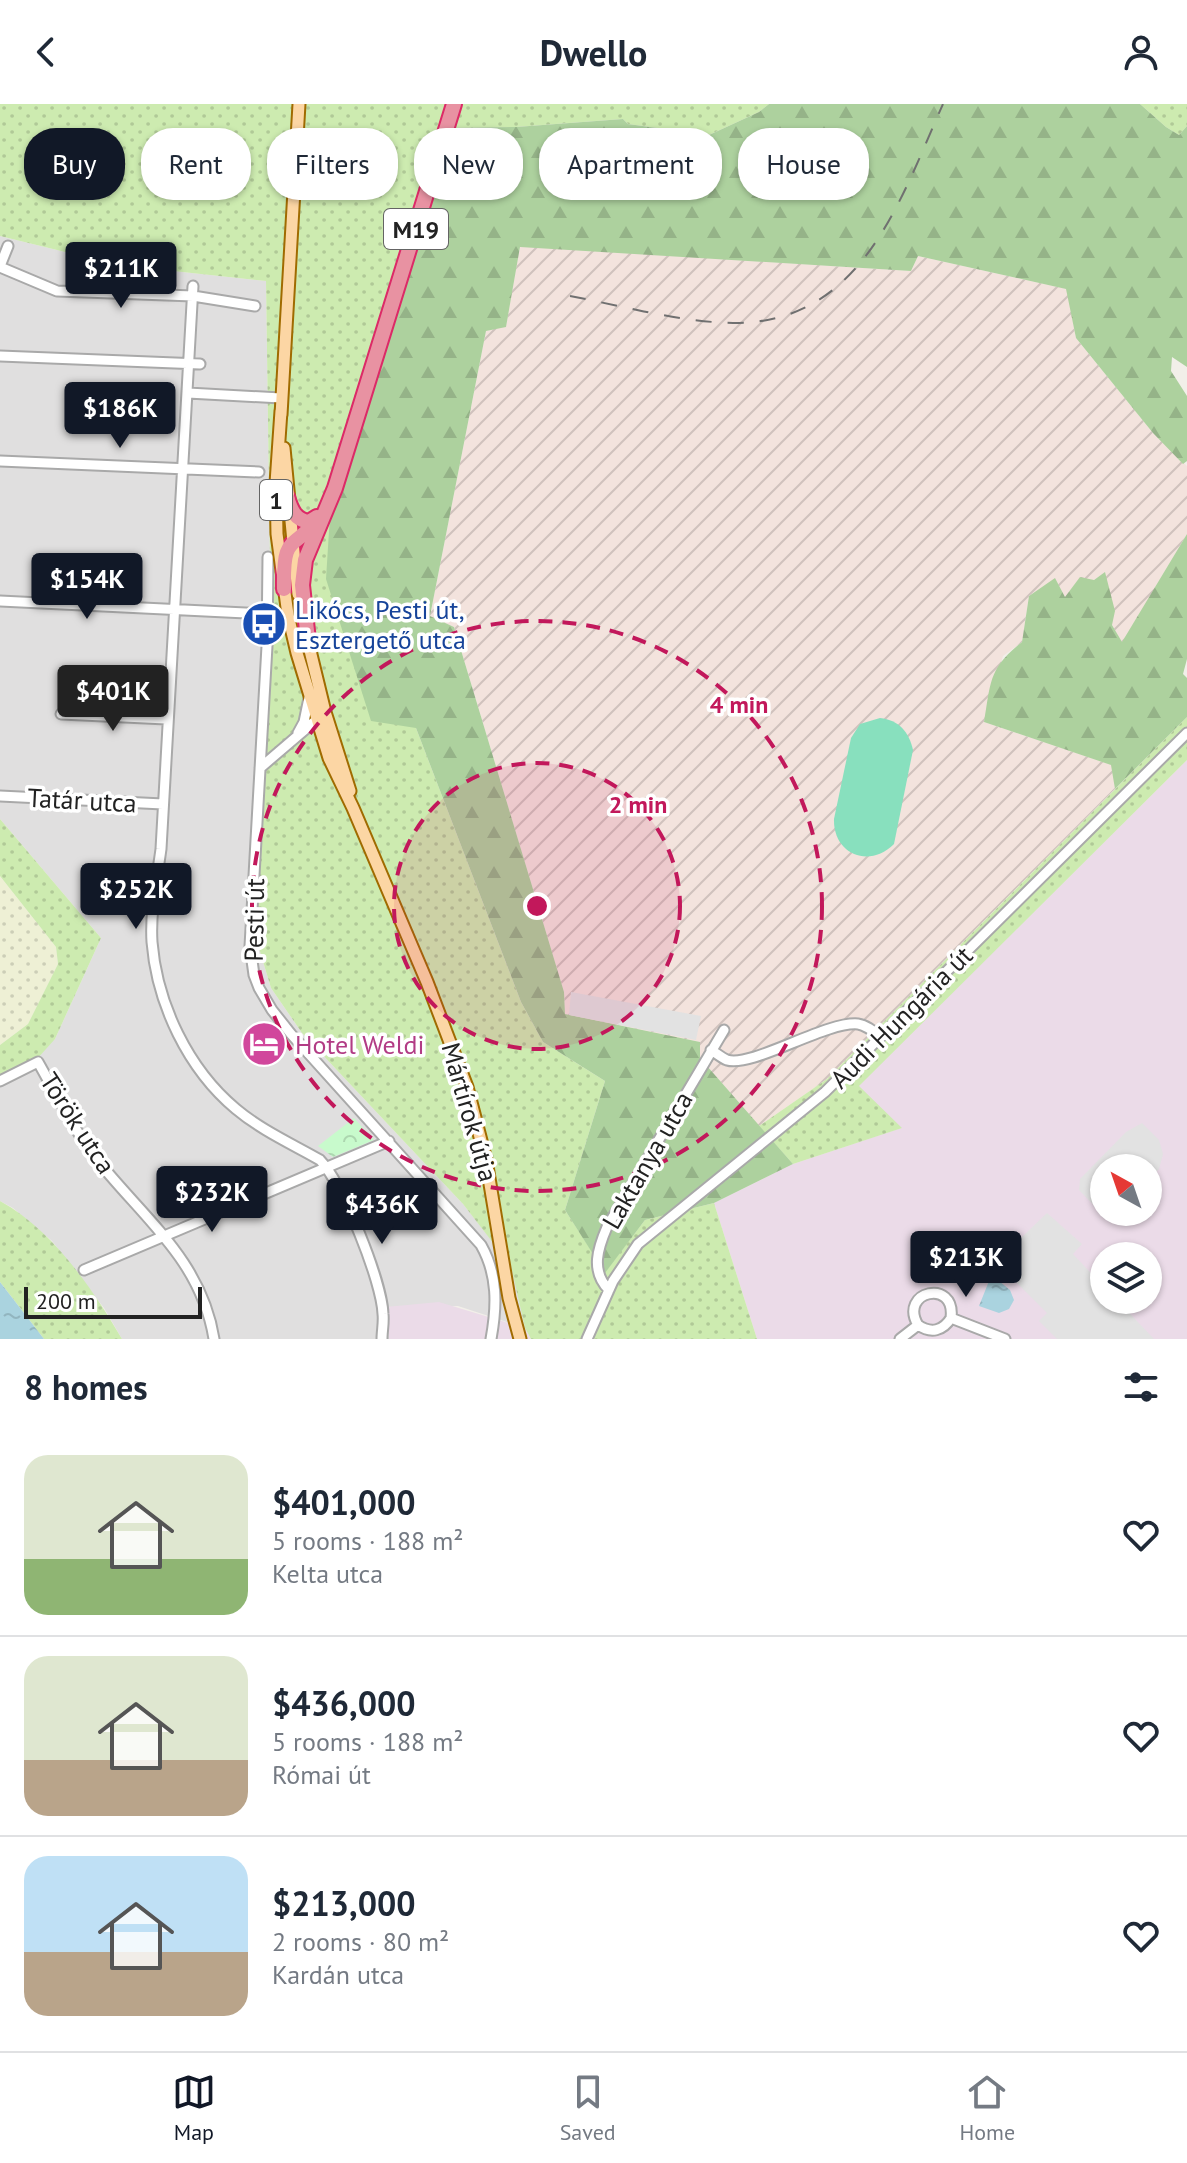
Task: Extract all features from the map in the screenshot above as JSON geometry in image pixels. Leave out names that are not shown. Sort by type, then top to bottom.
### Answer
[{"type":"highway","name":"M19","points":[[327,509],[454,104]]},
{"type":"highway","points":[[287,497],[293,513],[305,522],[327,509]]},
{"type":"highway","points":[[284,589],[285,555],[291,543],[327,509]]},
{"type":"highway","points":[[308,640],[303,572],[327,509]]},
{"type":"main road","name":"1","points":[[299,104],[276,483],[277,534],[297,653],[353,808]]},
{"type":"main road","name":"1","points":[[281,411],[298,597],[324,742],[338,780],[353,808]]},
{"type":"main road","name":"Mártírok útja","points":[[353,808],[444,1023],[467,1087],[492,1188],[509,1298],[519,1338]]},
{"type":"street","points":[[8,246],[0,266],[57,291],[193,291],[255,306]]},
{"type":"street","points":[[193,291],[152,943],[158,978],[177,1032],[188,1055],[204,1076],[234,1108],[327,1167],[353,1218],[369,1260],[384,1312],[382,1339]]},
{"type":"street","points":[[0,356],[200,364]]},
{"type":"street","points":[[188,393],[281,398]]},
{"type":"street","points":[[0,461],[259,472]]},
{"type":"street","name":"Pesti út","points":[[268,557],[251,924],[254,975],[272,1010],[475,1235],[488,1257],[495,1283],[491,1339]]},
{"type":"street","points":[[0,601],[267,614]]},
{"type":"street","points":[[291,742],[304,722],[310,695]]},
{"type":"street","points":[[61,714],[166,719]]},
{"type":"street","points":[[260,768],[321,716]]},
{"type":"street","name":"Audi Hungária út","points":[[609,1290],[628,1256],[650,1233],[806,1109],[1187,733]]},
{"type":"street","points":[[291,742],[308,735],[324,742]]},
{"type":"street","name":"Tatár utca","points":[[0,796],[163,804]]},
{"type":"street","points":[[711,1050],[727,1060],[735,1060],[854,1023],[867,1027],[879,1036]]},
{"type":"street","name":"Laktanya utca","points":[[609,1290],[601,1279],[596,1258],[603,1235],[724,1030]]},
{"type":"street","name":"Török utca","points":[[0,1081],[38,1062],[91,1151],[191,1271],[204,1298],[214,1339]]},
{"type":"street","points":[[84,1270],[389,1141]]},
{"type":"street","points":[[587,1339],[609,1290]]},
{"type":"street","points":[[937,1293],[946,1298],[951,1308],[951,1318],[946,1326],[928,1331],[918,1325],[914,1306],[921,1297],[937,1293]]},
{"type":"street","points":[[951,1318],[1005,1339]]},
{"type":"street","points":[[900,1339],[918,1325]]},
{"type":"shaded area","points":[[0,236],[118,265],[266,281],[271,633],[256,938],[271,988],[302,1033],[463,1204],[512,1266],[525,1328],[458,1306],[387,1307],[389,1339],[122,1339],[104,1308],[52,1241],[0,1201],[0,1079],[55,1039],[101,938],[0,819]]},
{"type":"shaded area","points":[[520,246],[911,271],[918,256],[1067,289],[1076,338],[1153,433],[1187,466],[1187,534],[1122,643],[1112,625],[1105,573],[1065,597],[1055,579],[1029,596],[1022,642],[1003,656],[984,722],[1112,765],[1115,789],[827,1079],[759,1126],[700,1058],[700,1042],[565,1014],[564,992],[454,627],[430,616],[486,331],[506,326]]},
{"type":"shaded area","points":[[1187,760],[1187,1339],[757,1339],[714,1203],[793,1164],[901,1128],[858,1086]]},
{"type":"shaded area","points":[[571,992],[701,1016],[696,1040],[569,1015]]},
{"type":"shaded area","points":[[1142,1123],[1159,1140],[1163,1154],[1162,1158],[1162,1154],[1104,1154],[1126,1132]]},
{"type":"shaded area","points":[[1090,1169],[1090,1201],[1079,1190],[1080,1179]]},
{"type":"shaded area","points":[[1047,1213],[1082,1244],[1073,1254],[1090,1272],[1090,1314],[1130,1314],[1154,1339],[1057,1339],[1039,1321],[1047,1313],[996,1262]]},
{"type":"shaded area","points":[[439,1302],[525,1328],[531,1339],[389,1339],[386,1307]]},
{"type":"green space","points":[[0,104],[769,104],[722,129],[657,128],[628,124],[623,119],[516,127],[414,128],[414,200],[442,200],[416,728],[521,1002],[543,1042],[605,1081],[565,1210],[605,1272],[645,1220],[714,1203],[757,1339],[531,1339],[525,1328],[511,1266],[463,1204],[302,1033],[271,988],[256,938],[271,633],[266,281],[118,265],[0,236]]},
{"type":"green space","points":[[769,104],[1140,104],[1179,135],[1187,126],[1187,367],[1172,357],[1171,371],[1187,396],[1187,461],[1183,464],[1153,433],[1076,338],[1066,289],[918,256],[911,271],[520,247],[506,327],[486,331],[430,616],[454,627],[564,992],[565,1014],[700,1042],[700,1058],[793,1164],[714,1203],[645,1220],[605,1273],[565,1210],[605,1081],[543,1042],[521,1002],[416,728],[371,721],[326,579],[331,499],[424,200],[523,200],[523,128],[446,128],[516,127],[623,119],[628,124],[657,128],[539,128],[539,200],[722,200],[722,129]]},
{"type":"green space","points":[[1140,104],[1187,104],[1187,126],[1179,135]]},
{"type":"green space","points":[[1187,534],[1187,659],[1183,674],[1187,678],[1187,717],[1115,789],[1111,765],[984,722],[993,677],[1003,660],[1022,642],[1029,596],[1055,578],[1065,597],[1080,577],[1094,580],[1105,572],[1115,611],[1112,625],[1122,642]]},
{"type":"green space","points":[[1187,717],[1187,760],[859,1086],[902,1128],[793,1164],[759,1126],[827,1079]]},
{"type":"green space","points":[[880,718],[893,721],[902,728],[913,750],[894,844],[874,856],[864,856],[854,854],[839,841],[834,819],[851,738],[860,724]]},
{"type":"green space","points":[[0,819],[101,938],[55,1039],[37,1059],[0,1079],[0,1045],[28,1024],[58,964],[56,947],[0,876]]},
{"type":"green space","points":[[0,876],[56,947],[58,964],[28,1024],[0,1045]]},
{"type":"green space","points":[[354,1118],[374,1140],[333,1157],[318,1146]]},
{"type":"green space","points":[[0,1201],[37,1228],[70,1262],[122,1339],[44,1339],[0,1282]]},
{"type":"water","points":[[989,1281],[999,1281],[1010,1290],[1014,1300],[1009,1309],[999,1313],[979,1306]]},
{"type":"water","points":[[0,1282],[44,1339],[0,1339]]},
{"type":"railway","points":[[570,296],[672,317],[733,323],[777,318],[814,303],[845,279],[870,250],[892,216],[943,104]]},
{"type":"place","name":"Likócs, Pesti út, Esztergető utca","points":[[264,624]]},
{"type":"place","name":"Hotel Weldi","points":[[264,1044]]}]
